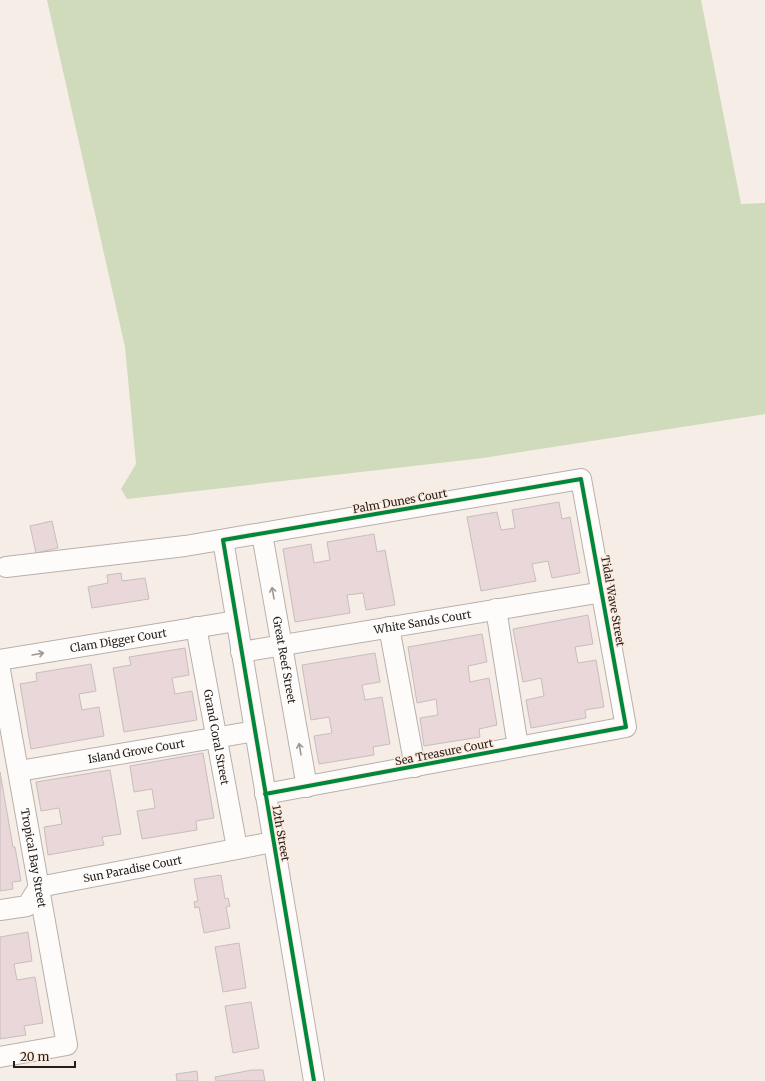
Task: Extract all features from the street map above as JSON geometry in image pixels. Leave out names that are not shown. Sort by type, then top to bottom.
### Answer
[{"type":"street","name":"Palm Dunes Court","points":[[6,567],[185,546],[581,479]]},
{"type":"street","name":"Tidal Wave Street","points":[[581,479],[603,592],[626,727]]},
{"type":"street","name":"Great Reef Street","points":[[262,534],[307,787]]},
{"type":"street","name":"12th Street","points":[[222,540],[314,1081]]},
{"type":"street","name":"White Sands Court","points":[[241,652],[603,592]]},
{"type":"street","points":[[496,609],[518,747]]},
{"type":"street","name":"Clam Digger Court","points":[[0,660],[236,621]]},
{"type":"street","name":"Grand Coral Street","points":[[196,627],[237,848]]},
{"type":"street","points":[[389,627],[415,767]]},
{"type":"street","name":"Tropical Bay Street","points":[[0,670],[67,1045],[0,1057]]},
{"type":"street","name":"Sea Treasure Court","points":[[265,794],[626,727]]},
{"type":"street","name":"Island Grove Court","points":[[18,770],[255,731]]},
{"type":"street","name":"Sun Paradise Court","points":[[39,887],[273,842]]},
{"type":"street","points":[[0,910],[26,906],[39,887]]},
{"type":"green space","points":[[47,0],[701,0],[741,204],[765,203],[765,414],[483,458],[127,499],[121,489],[136,464],[125,347]]},
{"type":"building","points":[[559,502],[562,519],[570,517],[580,573],[552,578],[548,561],[532,564],[536,581],[481,591],[467,517],[497,512],[501,530],[515,528],[512,510]]},
{"type":"building","points":[[52,521],[58,548],[36,553],[30,526]]},
{"type":"building","points":[[374,534],[377,552],[385,550],[395,605],[366,610],[363,593],[347,595],[350,613],[295,622],[283,549],[311,544],[314,563],[330,560],[327,542]]},
{"type":"building","points":[[121,573],[122,581],[145,578],[149,599],[92,608],[88,587],[108,583],[107,575]]},
{"type":"building","points":[[588,615],[593,644],[575,647],[578,663],[596,660],[604,707],[585,710],[586,718],[531,728],[526,700],[544,696],[541,678],[523,682],[513,629]]},
{"type":"building","points":[[482,634],[487,662],[468,666],[470,682],[489,678],[497,725],[479,729],[480,737],[424,746],[420,718],[438,715],[436,699],[417,703],[408,647]]},
{"type":"building","points":[[185,648],[189,675],[172,678],[175,694],[192,691],[197,720],[124,732],[113,668],[131,665],[129,657]]},
{"type":"building","points":[[375,653],[380,682],[362,685],[365,700],[382,697],[390,744],[373,747],[374,755],[319,764],[314,736],[332,733],[329,717],[311,720],[302,665]]},
{"type":"building","points":[[91,664],[96,691],[79,694],[82,710],[99,707],[104,736],[31,749],[20,684],[37,681],[36,673]]},
{"type":"building","points":[[203,753],[214,818],[196,821],[197,830],[142,839],[137,811],[155,808],[152,789],[134,792],[130,766]]},
{"type":"building","points":[[110,770],[121,834],[102,837],[104,845],[48,855],[44,827],[62,824],[59,808],[41,811],[36,782]]},
{"type":"building","points":[[0,772],[13,847],[15,847],[21,881],[12,882],[13,889],[0,891]]},
{"type":"building","points":[[221,875],[225,899],[228,898],[230,906],[226,907],[230,928],[204,933],[199,907],[195,908],[194,902],[198,901],[194,879]]},
{"type":"building","points":[[28,932],[32,961],[14,964],[17,980],[35,977],[43,1023],[24,1026],[26,1035],[0,1039],[0,937]]},
{"type":"building","points":[[239,943],[246,988],[223,992],[215,947]]},
{"type":"building","points":[[251,1002],[259,1048],[233,1053],[225,1006]]},
{"type":"building","points":[[252,1070],[263,1070],[265,1081],[216,1081],[215,1077]]},
{"type":"building","points":[[197,1071],[198,1081],[177,1081],[176,1074]]},
{"type":"cycle path","points":[[265,794],[626,727],[581,479],[223,540],[314,1081]]}]
